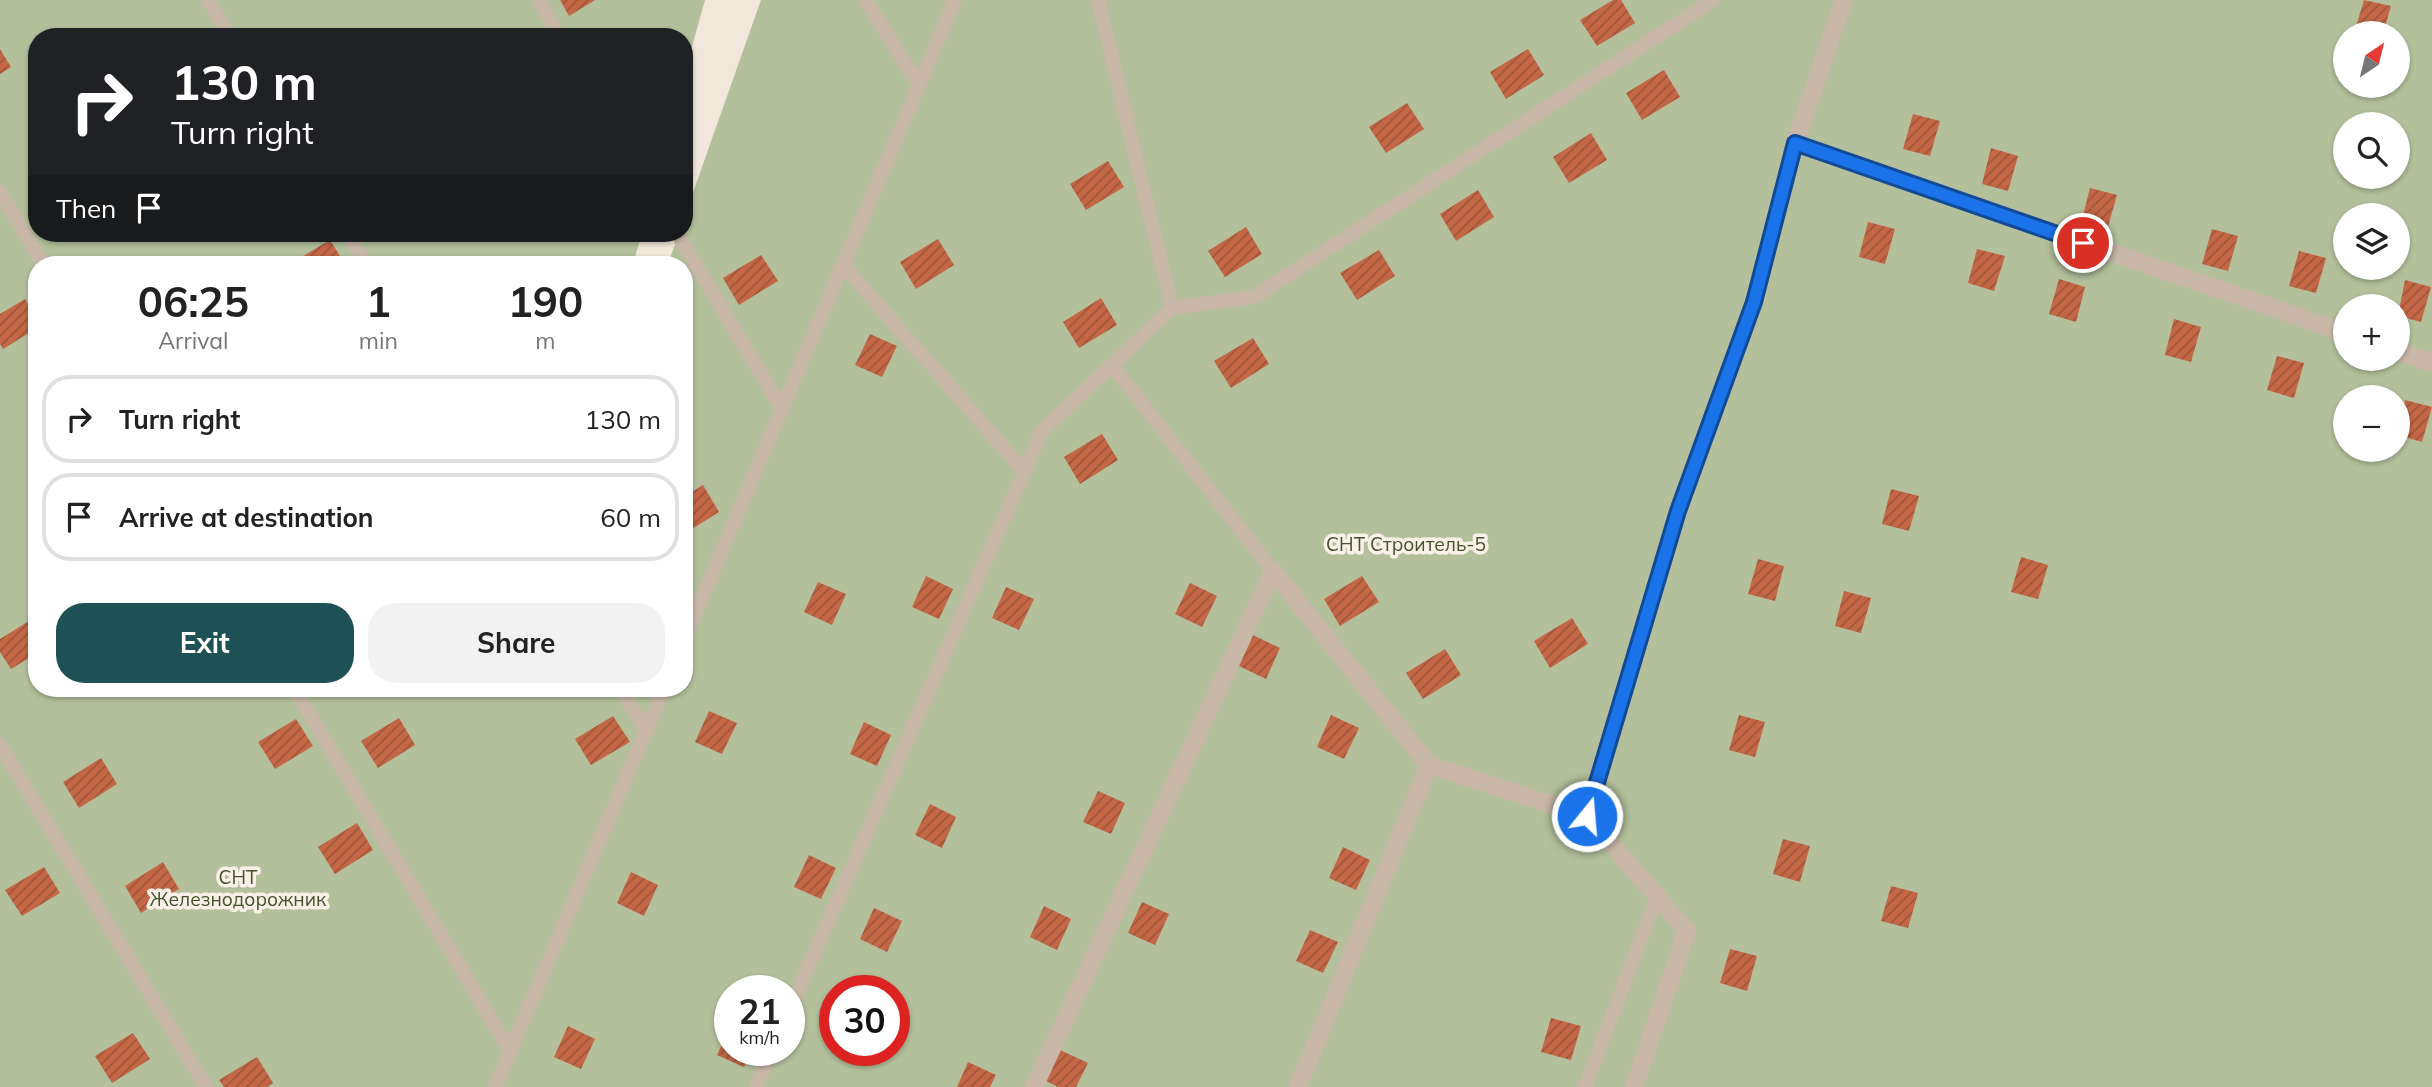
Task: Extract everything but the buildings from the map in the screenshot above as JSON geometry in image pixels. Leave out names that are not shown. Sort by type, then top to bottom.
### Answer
[{"type":"street","points":[[1587,816],[1678,511],[1754,302],[1795,143],[1844,0]]},
{"type":"street","points":[[1795,143],[2333,329]]},
{"type":"street","points":[[2410,355],[2432,363]]},
{"type":"street","points":[[1034,1087],[1273,571],[1429,765],[1587,816],[1687,931],[1633,1087]]},
{"type":"street","points":[[1298,1087],[1429,765]]},
{"type":"lane","points":[[208,0],[225,28]]},
{"type":"lane","points":[[538,0],[555,28]]},
{"type":"lane","points":[[866,0],[919,86]]},
{"type":"lane","points":[[693,619],[955,0]]},
{"type":"lane","points":[[1098,0],[1172,308]]},
{"type":"lane","points":[[805,975],[1042,431],[1172,308],[1254,297],[1713,0]]},
{"type":"lane","points":[[0,192],[28,239]]},
{"type":"lane","points":[[693,260],[782,409]]},
{"type":"lane","points":[[843,265],[1025,472]]},
{"type":"lane","points":[[1112,365],[1273,571]]},
{"type":"lane","points":[[299,697],[510,1051]]},
{"type":"lane","points":[[625,697],[646,731]]},
{"type":"lane","points":[[495,1087],[660,697]]},
{"type":"lane","points":[[0,745],[206,1087]]},
{"type":"lane","points":[[1585,1087],[1657,896]]},
{"type":"lane","points":[[756,1087],[765,1066]]},
{"type":"green space","name":"СНТ Строитель-5","points":[[0,0],[705,0],[693,43],[693,28],[28,28],[28,242],[639,242],[635,256],[28,256],[28,697],[693,697],[693,256],[671,256],[676,242],[693,242],[693,193],[761,0],[2432,0],[2432,1087],[0,1087]]},
{"type":"route","points":[[1587,816],[1678,511],[1754,302],[1795,143],[2083,243]]},
{"type":"park label","name":"СНТ Железнодорожник","points":[[238,888]]}]
